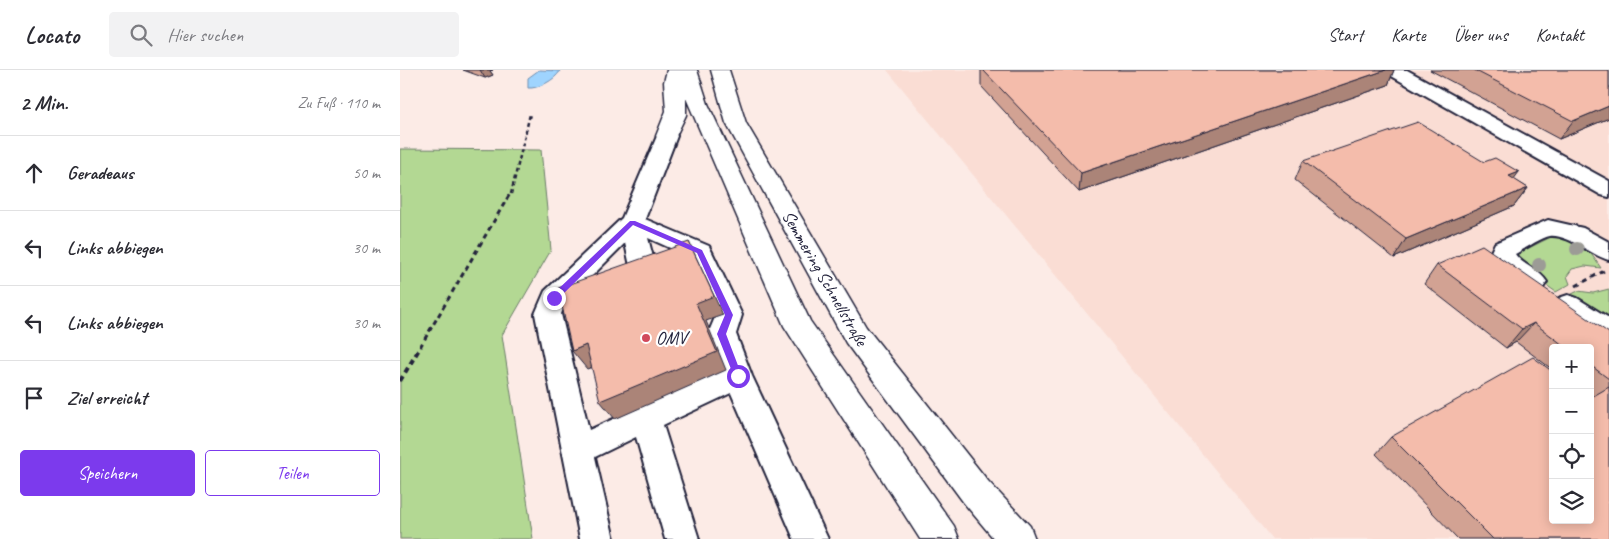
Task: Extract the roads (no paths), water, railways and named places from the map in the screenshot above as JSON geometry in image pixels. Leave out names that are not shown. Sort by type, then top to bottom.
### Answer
[{"type":"highway","points":[[667,136],[675,117],[677,103],[673,78],[676,70]]},
{"type":"highway","points":[[688,70],[698,104],[798,326],[941,539]]},
{"type":"highway","name":"Semmering Schnellstraße","points":[[720,70],[736,124],[856,335],[976,492],[1017,539]]},
{"type":"lane","points":[[1394,70],[1609,190]]},
{"type":"lane","points":[[597,539],[548,314],[554,298],[632,222],[667,136]]},
{"type":"lane","points":[[632,222],[646,280]]},
{"type":"lane","points":[[632,222],[700,252],[724,312],[722,334],[738,376],[811,539]]},
{"type":"lane","points":[[1609,252],[1575,234],[1548,228],[1504,249],[1502,254],[1510,266],[1609,332]]},
{"type":"lane","points":[[563,378],[583,354]]},
{"type":"lane","points":[[577,450],[738,376]]},
{"type":"lane","points":[[646,419],[682,539]]},
{"type":"water","points":[[539,70],[560,71],[546,83],[528,88],[528,78]]},
{"type":"place","name":"OMV","points":[[646,338]]}]
